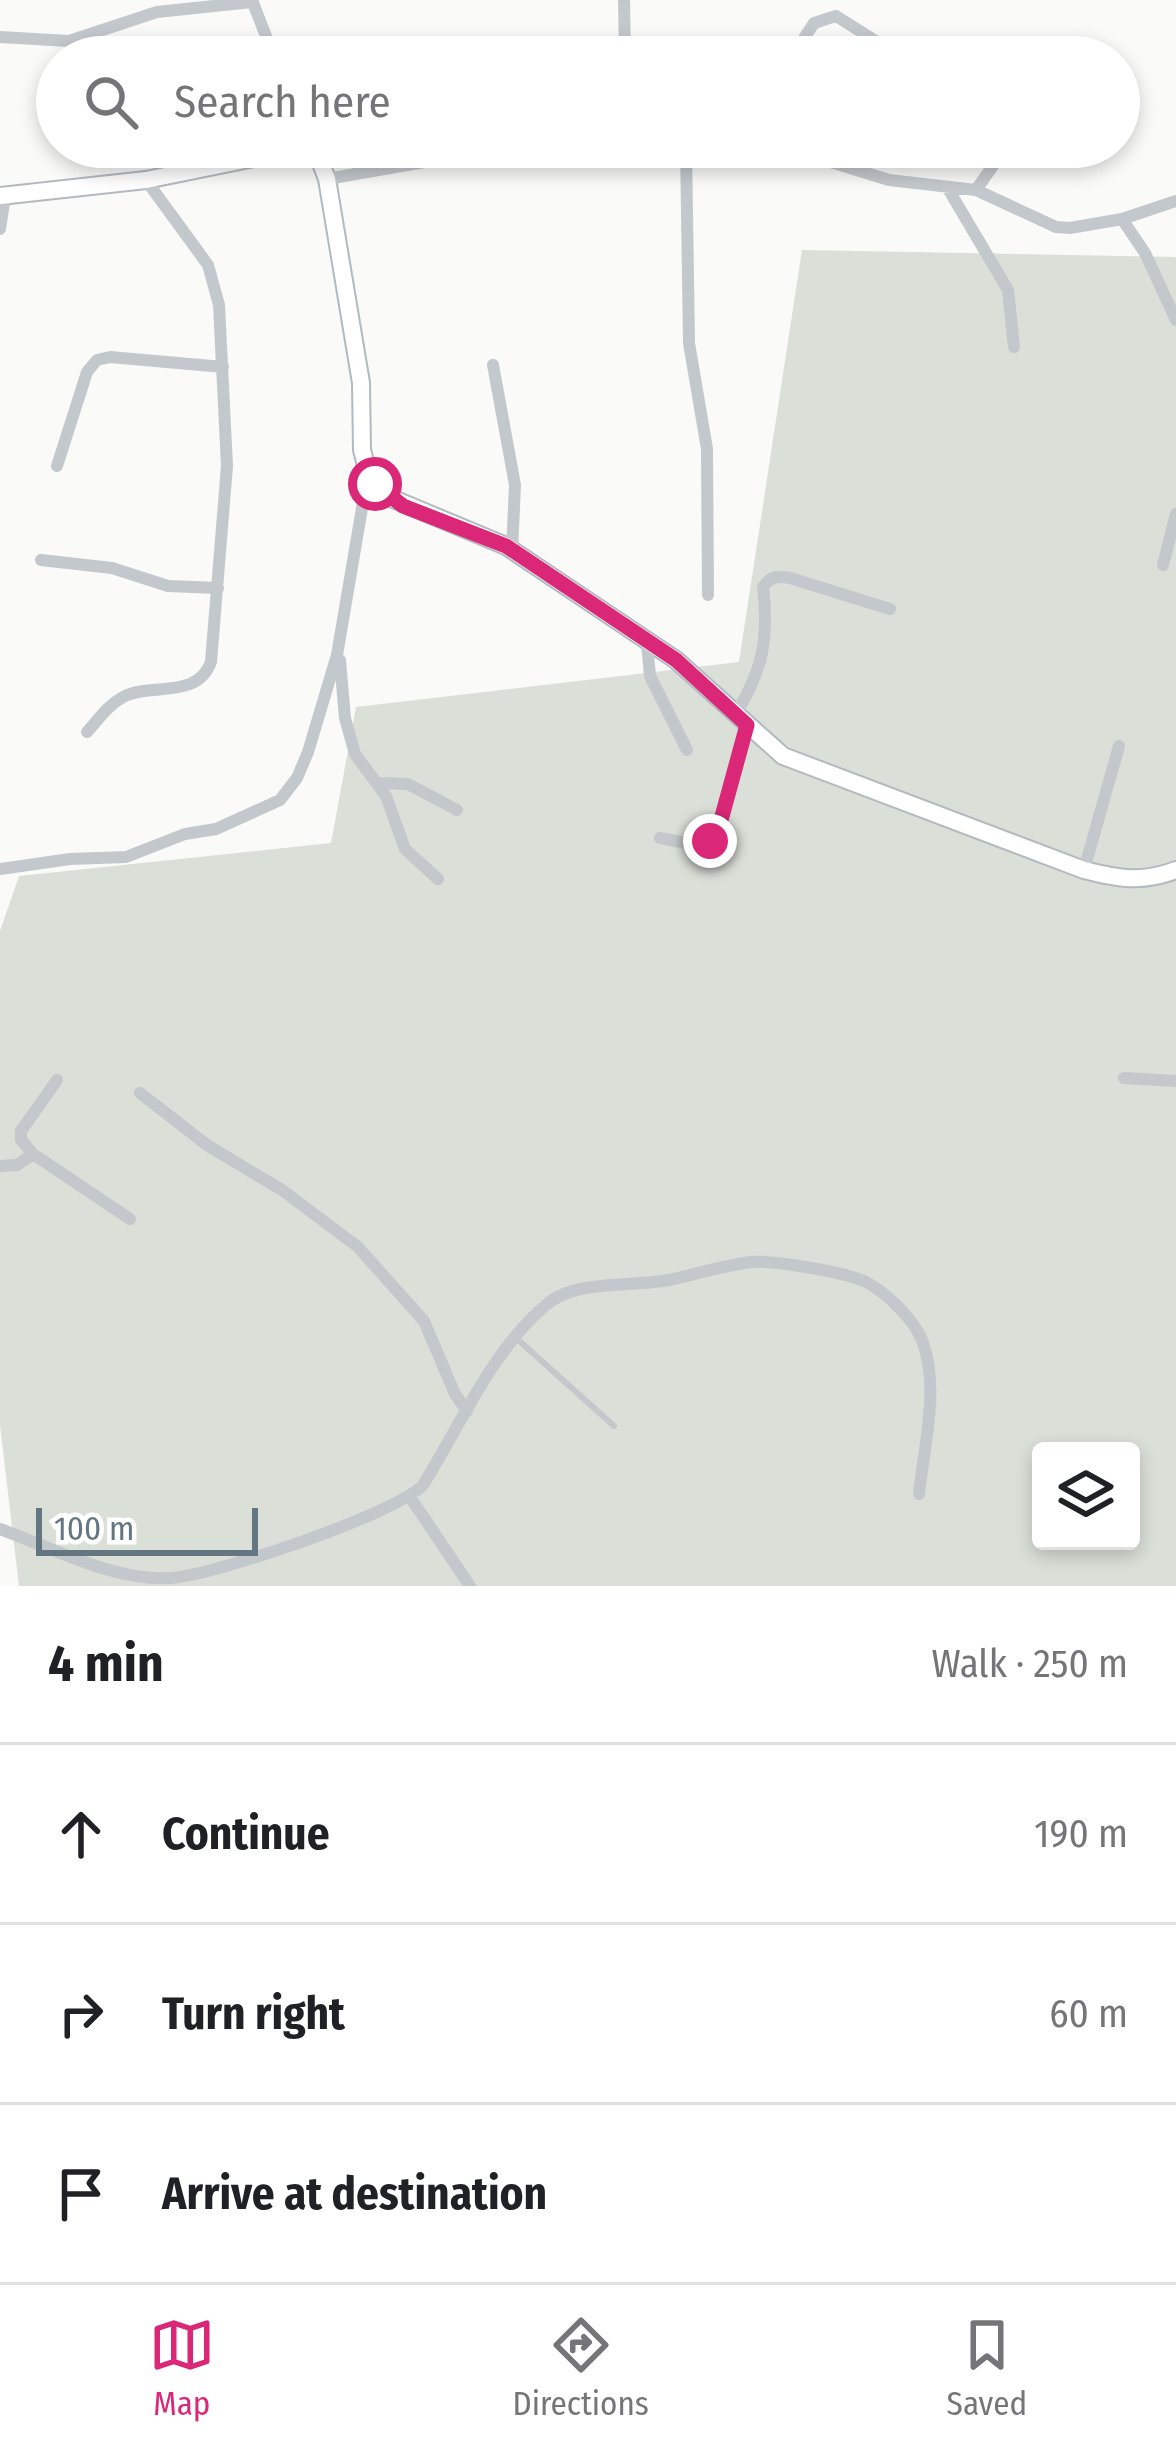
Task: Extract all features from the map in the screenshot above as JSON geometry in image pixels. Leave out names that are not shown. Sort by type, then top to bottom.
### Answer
[{"type":"street","points":[[624,0],[625,36]]},
{"type":"street","points":[[85,36],[157,12],[252,1],[266,36]]},
{"type":"street","points":[[806,36],[814,23],[836,16],[868,36]]},
{"type":"street","points":[[0,37],[36,39]]},
{"type":"street","points":[[0,230],[3,196],[146,180],[205,168]]},
{"type":"street","points":[[322,168],[358,356],[362,450],[368,473],[386,496],[512,551],[705,682],[783,756],[1084,870],[1124,881],[1176,870]]},
{"type":"street","points":[[327,179],[390,168]]},
{"type":"street","points":[[686,168],[689,343],[706,449],[708,595]]},
{"type":"street","points":[[850,168],[889,180],[976,190],[1056,227],[1122,218],[1176,201]]},
{"type":"street","points":[[976,190],[991,168]]},
{"type":"street","points":[[87,733],[123,697],[183,687],[208,671],[218,588],[226,466],[219,305],[208,265],[146,180]]},
{"type":"street","points":[[947,187],[1008,290],[1014,347]]},
{"type":"street","points":[[1122,218],[1176,320]]},
{"type":"street","points":[[57,466],[87,371],[97,360],[110,357],[223,368]]},
{"type":"street","points":[[493,365],[515,485],[512,551]]},
{"type":"street","points":[[0,869],[126,857],[185,834],[216,829],[280,800],[308,752],[338,646],[368,473]]},
{"type":"street","points":[[1163,565],[1176,514]]},
{"type":"street","points":[[41,560],[112,568],[168,586],[218,588]]},
{"type":"street","points":[[660,838],[695,844],[710,841],[718,831],[742,719],[766,647],[763,587],[768,580],[790,578],[890,609]]},
{"type":"street","points":[[647,643],[650,676],[687,751]]},
{"type":"street","points":[[338,646],[348,734],[355,754],[391,808],[405,849],[438,879]]},
{"type":"street","points":[[1084,870],[1119,746]]},
{"type":"street","points":[[377,783],[408,784],[457,810]]},
{"type":"street","points":[[1124,1078],[1176,1081]]},
{"type":"street","points":[[57,1081],[21,1131],[21,1140],[33,1154],[130,1220]]},
{"type":"street","points":[[140,1093],[207,1145],[282,1190],[358,1247],[424,1321],[447,1378],[467,1411]]},
{"type":"street","points":[[0,1166],[17,1165],[33,1154]]},
{"type":"street","points":[[0,1529],[117,1572],[169,1578],[372,1514],[410,1497],[423,1485],[515,1337],[548,1302],[564,1294],[668,1280],[752,1262],[776,1262],[866,1282],[908,1318],[925,1350],[930,1397],[919,1494]]},
{"type":"street","points":[[410,1497],[470,1586]]},
{"type":"street","points":[[196,1573],[205,1586]]},
{"type":"lane","points":[[515,1337],[614,1426]]},
{"type":"shaded area","points":[[802,250],[1176,257],[1176,1586],[19,1586],[0,1425],[0,931],[19,876],[331,843],[356,707],[739,662]]},
{"type":"route","points":[[375,484],[403,506],[506,546],[676,660],[736,713],[747,725],[718,831],[710,841]]}]
